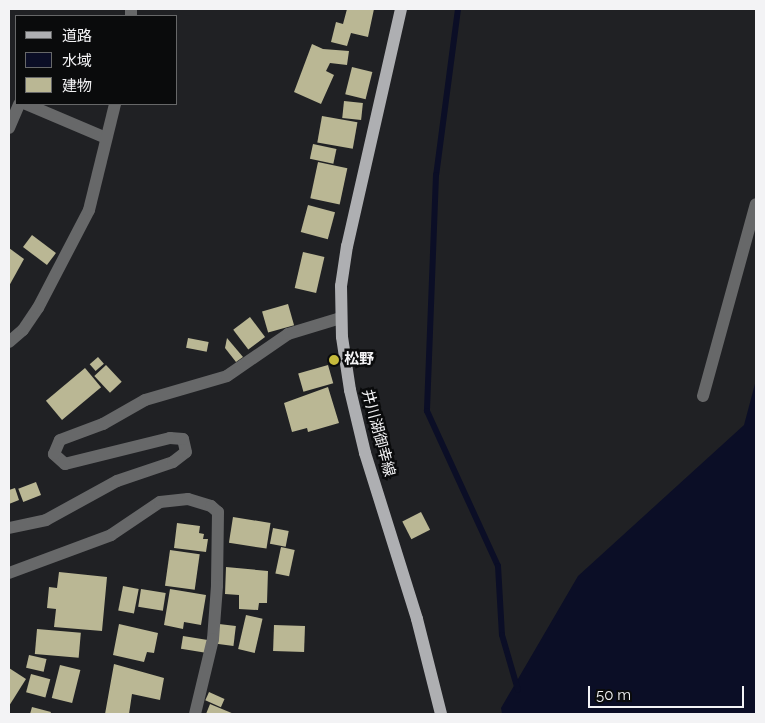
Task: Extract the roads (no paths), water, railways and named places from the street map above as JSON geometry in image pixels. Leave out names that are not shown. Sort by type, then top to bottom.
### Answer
[{"type":"main road","name":"井川湖御幸線","points":[[401,9],[347,246],[341,286],[341,318],[350,390],[365,453],[417,619],[441,714]]},
{"type":"street","points":[[9,128],[19,105]]},
{"type":"street","points":[[28,105],[106,138]]},
{"type":"street","points":[[9,342],[23,330],[38,308],[89,210],[115,105]]},
{"type":"street","points":[[703,396],[756,204]]},
{"type":"street","points":[[9,528],[46,520],[117,480],[173,462],[186,452],[183,439],[170,438],[65,464],[54,454],[60,440],[103,424],[145,400],[227,376],[288,334],[341,318]]},
{"type":"street","points":[[9,573],[111,535],[160,502],[188,499],[210,506],[218,512],[218,586],[213,639],[195,714]]},
{"type":"water","points":[[756,380],[756,714],[502,714],[501,708],[578,576],[744,425]]},
{"type":"waterway","points":[[458,9],[436,175],[427,411],[498,566],[502,635],[518,690]]},
{"type":"place","name":"松野","points":[[334,360]]}]
